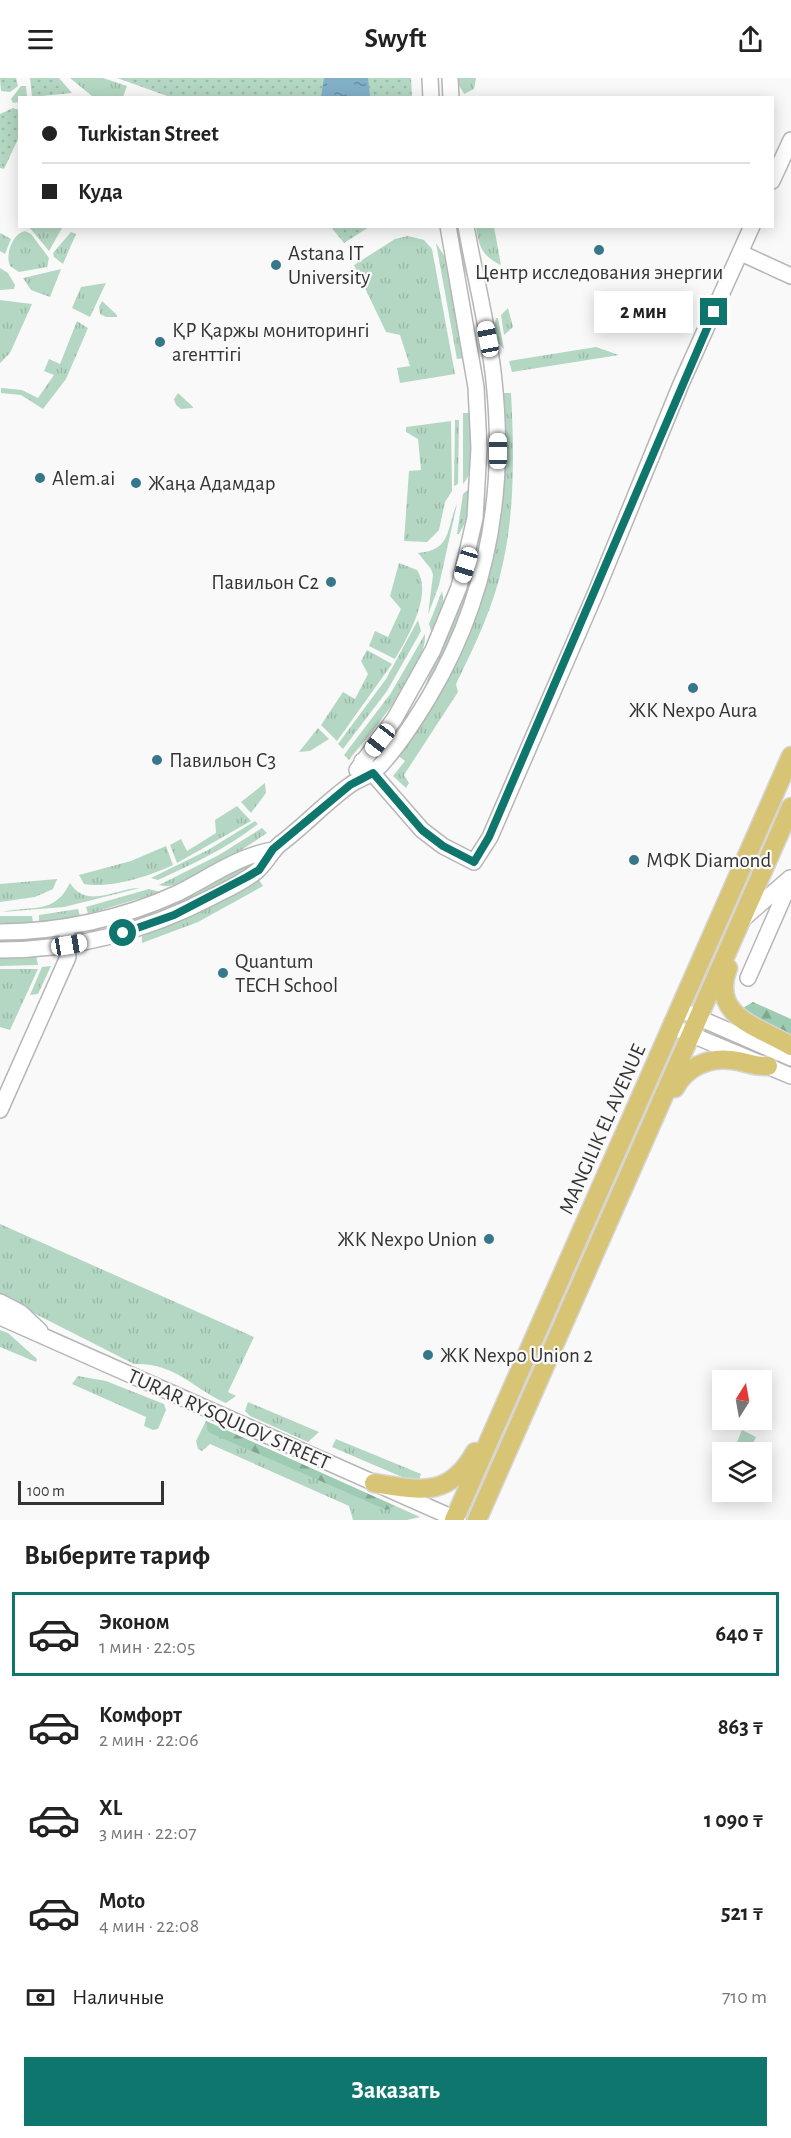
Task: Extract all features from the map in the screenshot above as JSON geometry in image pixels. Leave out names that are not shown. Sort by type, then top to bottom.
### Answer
[{"type":"main road","name":"MANGILIK EL AVENUE","points":[[456,1520],[791,756]]},
{"type":"main road","name":"MANGILIK EL AVENUE","points":[[477,1520],[791,807]]},
{"type":"main road","points":[[739,926],[724,981],[727,1001],[734,1013],[746,1024],[791,1047]]},
{"type":"main road","points":[[649,1130],[679,1080],[699,1064],[714,1060],[731,1060],[756,1067],[768,1066]]},
{"type":"main road","points":[[374,1483],[419,1490],[434,1489],[457,1477],[470,1462],[517,1378]]},
{"type":"street","points":[[430,78],[431,96]]},
{"type":"street","points":[[450,78],[451,96]]},
{"type":"street","points":[[774,177],[791,140]]},
{"type":"street","points":[[350,785],[362,761],[395,718],[434,650],[459,587],[475,518],[479,448],[476,387],[448,228]]},
{"type":"street","points":[[0,950],[69,945],[132,930],[174,915],[259,870],[273,849],[350,785],[373,773],[408,729],[446,667],[472,606],[490,540],[497,471],[495,384],[466,228]]},
{"type":"street","points":[[362,761],[422,830],[443,846],[474,862],[489,837],[596,592],[683,380],[751,228]]},
{"type":"street","points":[[741,253],[791,276]]},
{"type":"street","points":[[0,932],[66,926],[118,914],[159,901],[207,879],[248,854],[273,849]]},
{"type":"street","points":[[739,926],[791,879]]},
{"type":"street","points":[[748,978],[791,879]]},
{"type":"street","points":[[0,1110],[66,962],[69,945],[66,926]]},
{"type":"street","points":[[681,1010],[791,1058]]},
{"type":"street","points":[[673,1027],[791,1076]]},
{"type":"street","points":[[0,1302],[21,1313],[49,1340]]},
{"type":"street","name":"TURAR RYSQULOV STREET","points":[[0,1317],[456,1520]]},
{"type":"green space","points":[[0,78],[16,78],[18,86],[10,92],[1,91]]},
{"type":"green space","points":[[30,78],[59,78],[72,93],[42,96],[32,96]]},
{"type":"green space","points":[[70,78],[103,78],[127,86],[123,96],[92,96]]},
{"type":"green space","points":[[117,78],[411,78],[412,96],[167,96]]},
{"type":"green space","points":[[455,78],[476,78],[474,89],[464,94]]},
{"type":"green space","points":[[21,86],[26,86],[27,96],[18,96],[18,102],[13,103],[11,99]]},
{"type":"green space","points":[[13,108],[18,110],[18,139],[4,169],[0,168],[0,114]]},
{"type":"green space","points":[[30,228],[62,228],[49,251]]},
{"type":"green space","points":[[332,228],[367,228],[344,243]]},
{"type":"green space","points":[[455,228],[461,228],[472,294],[459,251]]},
{"type":"green space","points":[[476,228],[494,228],[501,265],[482,250]]},
{"type":"green space","points":[[25,231],[31,234],[49,258],[47,267],[19,272],[10,266],[8,256],[13,240]]},
{"type":"green space","points":[[71,232],[76,234],[63,264],[54,257],[53,253]]},
{"type":"green space","points":[[0,233],[11,239],[5,254],[0,251]]},
{"type":"green space","points":[[408,236],[424,240],[432,249],[455,374],[400,383],[397,368],[410,366],[400,335],[386,332],[354,265],[395,239]]},
{"type":"green space","points":[[436,243],[445,257],[465,358],[457,359]]},
{"type":"green space","points":[[0,268],[8,273],[15,285],[14,289],[0,290]]},
{"type":"green space","points":[[61,269],[50,297],[31,290],[23,278]]},
{"type":"green space","points":[[106,283],[90,317],[72,308],[81,287]]},
{"type":"green space","points":[[0,300],[32,304],[10,353],[0,363]]},
{"type":"green space","points":[[102,301],[117,317],[106,317],[100,314],[99,307]]},
{"type":"green space","points":[[508,308],[513,327],[504,335],[501,315]]},
{"type":"green space","points":[[496,318],[498,318],[504,349],[495,335]]},
{"type":"green space","points":[[77,321],[88,328],[66,379],[43,409],[21,395],[1,393],[1,388],[22,390],[38,398],[54,375],[44,371],[49,359],[60,364]]},
{"type":"green space","points":[[596,347],[619,355],[512,372],[509,361]]},
{"type":"green space","points":[[178,393],[193,408],[181,409],[176,405],[174,399]]},
{"type":"green space","points":[[502,393],[511,393],[513,478],[510,521],[499,579],[483,625],[456,684],[458,692],[404,775],[409,783],[406,788],[393,776],[405,761],[397,755],[431,710],[455,666],[484,592],[493,553],[503,475]]},
{"type":"green space","points":[[463,413],[471,413],[473,450],[471,469],[463,484]]},
{"type":"green space","points":[[455,420],[459,420],[458,484],[454,486]]},
{"type":"green space","points":[[451,421],[452,491],[445,502],[439,530],[427,542],[404,541],[409,471],[421,470],[418,439],[406,432],[406,427]]},
{"type":"green space","points":[[485,483],[482,537],[470,591],[449,642],[423,691],[469,574],[477,546]]},
{"type":"green space","points":[[471,487],[466,521],[457,534],[463,494]]},
{"type":"green space","points":[[457,504],[439,585],[428,615],[433,575],[418,553],[429,551],[443,542]]},
{"type":"green space","points":[[399,563],[417,570],[422,591],[412,628],[395,659],[369,646],[375,631],[388,637],[401,609],[390,596]]},
{"type":"green space","points":[[442,591],[444,605],[432,634],[429,624]]},
{"type":"green space","points":[[418,620],[421,631],[387,691],[343,749],[338,744],[386,679]]},
{"type":"green space","points":[[425,634],[423,648],[408,682],[349,760],[344,755],[391,693]]},
{"type":"green space","points":[[367,650],[392,664],[337,741],[321,725],[343,692],[355,699],[368,674],[361,661]]},
{"type":"green space","points":[[318,728],[329,739],[310,751],[299,752]]},
{"type":"green space","points":[[265,783],[266,793],[251,813],[241,802]]},
{"type":"green space","points":[[237,806],[251,821],[177,863],[170,845],[181,839],[187,851],[216,833],[215,820]]},
{"type":"green space","points":[[255,821],[258,824],[235,841],[210,855],[158,880],[151,878],[208,850]]},
{"type":"green space","points":[[262,828],[267,833],[214,868],[183,883],[170,886],[159,885],[219,855]]},
{"type":"green space","points":[[166,846],[173,865],[142,877],[106,885],[94,885],[84,884],[79,875],[131,861]]},
{"type":"green space","points":[[253,859],[256,865],[194,899],[160,912]]},
{"type":"green space","points":[[57,879],[53,889],[35,897],[0,902],[0,884]]},
{"type":"green space","points":[[259,880],[263,886],[198,922],[142,943],[142,936],[209,908]]},
{"type":"green space","points":[[70,883],[77,891],[93,896],[140,888],[64,907],[2,912],[50,904],[64,893]]},
{"type":"green space","points":[[149,889],[161,892],[88,914],[86,907]]},
{"type":"green space","points":[[78,909],[80,916],[39,923],[39,915]]},
{"type":"green space","points":[[0,916],[32,916],[33,923],[0,924]]},
{"type":"green space","points":[[36,955],[38,965],[0,966],[0,956]]},
{"type":"green space","points":[[51,966],[38,994],[30,995],[42,967]]},
{"type":"green space","points":[[0,969],[38,969],[10,1030],[0,1027]]},
{"type":"green space","points":[[753,1002],[791,1019],[791,1037],[738,1011]]},
{"type":"green space","points":[[0,1224],[254,1337],[228,1392],[236,1396],[226,1403],[173,1372],[149,1365],[134,1364],[0,1296]]},
{"type":"green space","points":[[0,1330],[8,1333],[37,1359],[36,1362],[0,1347]]},
{"type":"green space","points":[[78,1376],[106,1381],[164,1404],[166,1410],[158,1429],[153,1430],[144,1426],[146,1417],[72,1384]]},
{"type":"green space","points":[[248,1402],[319,1432],[308,1442],[250,1416],[245,1411]]},
{"type":"green space","points":[[206,1421],[420,1517],[407,1520],[353,1520],[349,1506],[210,1444],[202,1451],[198,1449],[196,1441]]},
{"type":"green space","points":[[206,1421],[395,1506],[387,1510],[208,1432]]},
{"type":"green space","points":[[742,1430],[756,1437],[754,1442],[737,1442]]},
{"type":"green space","points":[[336,1439],[421,1474],[419,1480],[402,1477],[332,1447]]},
{"type":"water","points":[[324,78],[368,78],[370,96],[321,96]]},
{"type":"place","name":"Центр исследования энергии","points":[[599,250]]},
{"type":"place","name":"Astana IT University","points":[[276,265]]},
{"type":"place","name":"ҚР Қаржы мониторингі агенттігі","points":[[160,342]]},
{"type":"place","name":"Alem.ai","points":[[40,478]]},
{"type":"place","name":"Жаңа Адамдар","points":[[136,483]]},
{"type":"place","name":"Павильон С2","points":[[331,582]]},
{"type":"place","name":"ЖК Nexpo Aura","points":[[693,688]]},
{"type":"place","name":"Павильон С3","points":[[157,760]]},
{"type":"place","name":"МФК Diamond","points":[[634,860]]},
{"type":"place","name":"Quantum TECH School","points":[[223,973]]},
{"type":"place","name":"ЖК Nexpo Union","points":[[489,1239]]},
{"type":"place","name":"ЖК Nexpo Union 2","points":[[428,1355]]},
{"type":"route","points":[[123,933],[174,915],[259,870],[273,849],[350,785],[373,773],[422,830],[443,846],[474,862],[489,837],[596,592],[681,384],[714,312]]}]
